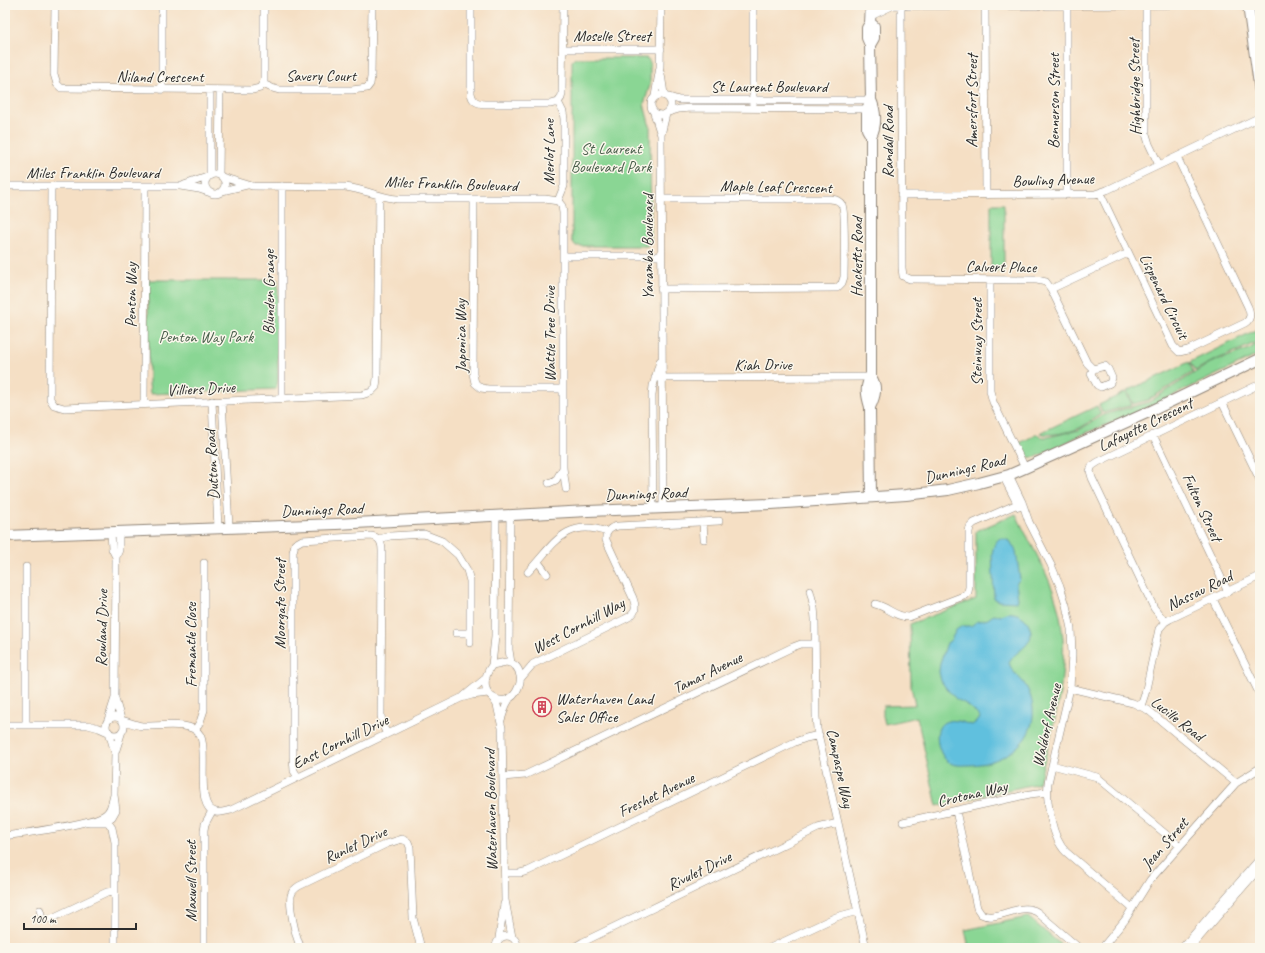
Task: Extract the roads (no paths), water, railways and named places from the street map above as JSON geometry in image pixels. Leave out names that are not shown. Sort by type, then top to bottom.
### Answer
[{"type":"highway","points":[[1186,948],[1260,863]]},
{"type":"street","name":"Niland Crescent","points":[[55,5],[54,74],[58,86],[67,89],[254,90],[260,88],[263,84]]},
{"type":"street","points":[[162,5],[162,90]]},
{"type":"street","points":[[263,84],[264,5]]},
{"type":"street","name":"Savery Court","points":[[263,84],[279,90],[352,90],[367,88],[370,84],[371,77],[372,5]]},
{"type":"street","points":[[471,5],[471,93],[473,100],[477,103],[484,104],[547,104],[558,102],[562,94],[563,5]]},
{"type":"street","points":[[660,68],[666,96],[672,103],[672,106],[667,113],[660,115],[654,113],[651,101],[655,96],[660,68],[661,5]]},
{"type":"street","points":[[753,5],[753,109]]},
{"type":"street","name":"Hacketts Road","points":[[871,5],[869,22],[874,26],[874,38],[870,45],[871,106],[874,130],[871,136],[871,377],[875,383],[875,397],[870,407],[871,497]]},
{"type":"street","points":[[869,22],[896,5],[1173,5]]},
{"type":"street","name":"Randall Road","points":[[896,5],[902,272],[904,277]]},
{"type":"street","points":[[1248,5],[1260,92]]},
{"type":"street","name":"Amersfort Street","points":[[985,6],[986,195]]},
{"type":"street","name":"Bennerson Street","points":[[1067,6],[1067,195]]},
{"type":"street","name":"Highbridge Street","points":[[1146,6],[1146,134],[1159,165]]},
{"type":"street","name":"Moselle Street","points":[[563,49],[661,49]]},
{"type":"street","points":[[210,90],[208,176],[204,186],[208,192],[213,194],[222,191],[225,186],[221,176],[220,90]]},
{"type":"street","points":[[655,96],[658,94],[666,96]]},
{"type":"street","name":"St Laurent Boulevard","points":[[666,96],[684,100],[753,100],[871,106]]},
{"type":"street","name":"Merlot Lane","points":[[558,102],[563,112],[564,119],[564,190],[558,201]]},
{"type":"street","name":"St Laurent Boulevard","points":[[667,113],[685,108],[753,109],[871,106]]},
{"type":"street","name":"Yaramba Boulevard","points":[[654,113],[661,135]]},
{"type":"street","name":"Yaramba Boulevard","points":[[658,508],[659,378],[661,359],[661,135],[667,113]]},
{"type":"street","name":"Bowling Avenue","points":[[901,195],[1090,195],[1100,193],[1260,117]]},
{"type":"street","name":"Lispenard Circuit","points":[[1100,193],[1172,346],[1177,351],[1182,352],[1188,350],[1244,323],[1250,317],[1248,307],[1177,157]]},
{"type":"street","points":[[208,176],[221,176]]},
{"type":"street","name":"Miles Franklin Boulevard","points":[[180,186],[208,176]]},
{"type":"street","name":"Miles Franklin Boulevard","points":[[221,176],[248,185]]},
{"type":"street","name":"Miles Franklin Boulevard","points":[[222,191],[248,185],[345,187],[397,199],[550,199],[558,201]]},
{"type":"street","name":"Miles Franklin Boulevard","points":[[5,186],[180,186],[208,192]]},
{"type":"street","name":"Villiers Drive","points":[[51,186],[51,401],[54,405],[60,408],[362,395],[371,392],[376,387],[379,196]]},
{"type":"street","name":"Penton Way","points":[[144,186],[144,404]]},
{"type":"street","name":"Blunden Grange","points":[[282,186],[282,398]]},
{"type":"street","name":"Japonica Way","points":[[474,199],[473,374],[475,383],[479,387],[484,388],[563,389]]},
{"type":"street","name":"Maple Leaf Crescent","points":[[661,200],[837,200],[841,203],[844,213],[844,277],[842,283],[837,288],[661,289]]},
{"type":"street","name":"Wattle Tree Drive","points":[[558,201],[562,209],[563,468],[566,489]]},
{"type":"street","points":[[1052,289],[1128,253]]},
{"type":"street","points":[[563,256],[661,256]]},
{"type":"street","name":"Calvert Place","points":[[904,277],[910,280],[1041,280],[1048,284],[1052,289],[1087,363],[1092,369]]},
{"type":"street","name":"Steinway Street","points":[[990,280],[990,392],[993,402],[1025,468]]},
{"type":"street","name":"Dunnings Road","points":[[5,536],[352,523],[510,514],[771,504],[948,490],[979,484],[1006,476],[1151,411],[1260,359]]},
{"type":"street","name":"Kiah Drive","points":[[659,378],[871,377]]},
{"type":"street","name":"Lafayette Crescent","points":[[1165,622],[1154,608],[1090,471],[1092,466],[1098,462],[1260,384]]},
{"type":"street","name":"Dutton Road","points":[[212,401],[218,528]]},
{"type":"street","name":"Dutton Road","points":[[222,401],[229,527]]},
{"type":"street","points":[[1222,402],[1260,480]]},
{"type":"street","name":"Fulton Street","points":[[1153,435],[1228,592]]},
{"type":"street","points":[[549,483],[559,477],[563,468]]},
{"type":"street","name":"Waldorf Avenue","points":[[1006,476],[1056,576],[1066,605],[1072,643],[1070,688],[1047,792],[1056,836],[1059,845],[1066,852],[1132,908]]},
{"type":"street","points":[[875,604],[900,616],[909,616],[966,595],[969,587],[970,527],[974,523],[1019,503]]},
{"type":"street","points":[[496,515],[495,637],[492,665],[486,678],[485,686],[490,695],[503,700],[510,698],[516,692],[521,678],[519,670],[513,664],[509,650],[510,514]]},
{"type":"street","points":[[528,572],[563,534],[572,529],[590,527],[607,532],[618,526],[719,521]]},
{"type":"street","points":[[703,522],[704,539]]},
{"type":"street","name":"Rowland Drive","points":[[115,532],[120,544],[116,557],[115,698],[121,719]]},
{"type":"street","name":"West Cornhill Way","points":[[521,678],[533,664],[634,614],[636,609],[633,598],[606,542],[607,532]]},
{"type":"street","points":[[387,734],[383,726],[381,716],[382,545],[379,540],[390,536],[424,534],[442,541],[458,556],[466,566],[470,581],[470,643]]},
{"type":"street","name":"Moorgate Street","points":[[298,777],[294,771],[293,757],[294,548],[298,542],[307,539],[371,536],[379,540]]},
{"type":"street","points":[[538,562],[547,574]]},
{"type":"street","name":"Fremantle Close","points":[[196,728],[204,710],[204,563]]},
{"type":"street","points":[[26,567],[26,725]]},
{"type":"street","name":"Nassau Road","points":[[1141,706],[1145,694],[1157,636],[1162,625],[1165,622],[1260,576]]},
{"type":"street","name":"Campaspe Way","points":[[810,591],[815,613],[816,717],[866,948]]},
{"type":"street","points":[[1212,599],[1260,695]]},
{"type":"street","points":[[456,633],[470,633]]},
{"type":"street","name":"Tamar Avenue","points":[[503,777],[525,775],[793,647],[801,644],[815,644]]},
{"type":"street","points":[[492,665],[500,662],[513,664]]},
{"type":"street","name":"West Cornhill Way","points":[[513,664],[533,664]]},
{"type":"street","name":"East Cornhill Drive","points":[[461,698],[486,678]]},
{"type":"street","name":"Lucille Road","points":[[1070,688],[1141,706],[1160,718],[1236,783]]},
{"type":"street","name":"East Cornhill Drive","points":[[211,813],[221,816],[461,698],[472,695],[490,695]]},
{"type":"street","name":"Waterhaven Boulevard","points":[[490,695],[497,705],[502,728],[505,900],[497,943]]},
{"type":"street","name":"Rowland Drive","points":[[108,720],[115,698]]},
{"type":"street","name":"Waterhaven Boulevard","points":[[501,720],[510,698]]},
{"type":"street","points":[[5,725],[88,725],[114,717],[142,726]]},
{"type":"street","points":[[114,753],[124,724],[121,719]]},
{"type":"street","points":[[106,818],[114,795],[114,753],[109,732],[106,727],[108,720]]},
{"type":"street","points":[[88,725],[117,734],[122,731],[142,726],[177,726],[189,724],[204,732],[206,744],[204,751],[204,787],[201,804],[205,811],[211,813]]},
{"type":"street","name":"Freshet Avenue","points":[[505,873],[520,873],[528,871],[795,742],[819,735]]},
{"type":"street","points":[[1052,765],[1097,777],[1180,846]]},
{"type":"street","name":"Jean Street","points":[[1102,948],[1145,888],[1180,846],[1236,783],[1260,768]]},
{"type":"street","name":"Crotona Way","points":[[903,822],[1030,794],[1047,792]]},
{"type":"street","points":[[956,811],[977,908],[981,914],[988,916],[1022,909],[1030,909],[1037,912],[1079,948]]},
{"type":"street","name":"Maxwell Street","points":[[204,948],[204,830],[211,813]]},
{"type":"street","points":[[5,836],[106,818]]},
{"type":"street","points":[[106,818],[112,828],[115,842],[115,948]]},
{"type":"street","name":"Rivulet Drive","points":[[573,948],[582,942],[818,828],[838,823]]},
{"type":"street","name":"Runlet Drive","points":[[301,948],[292,915],[291,898],[293,891],[299,886],[386,844],[402,839],[408,842],[410,847],[413,918],[421,948]]},
{"type":"street","points":[[40,910],[42,918],[50,919],[107,892],[115,891]]},
{"type":"street","name":"Waterhaven Boulevard","points":[[505,900],[517,944]]},
{"type":"street","points":[[770,948],[836,917],[858,911]]},
{"type":"street","points":[[489,948],[506,936],[517,944]]},
{"type":"water","points":[[1001,538],[1010,541],[1016,551],[1020,579],[1016,583],[1017,602],[998,601],[994,598],[992,554],[996,542]]},
{"type":"water","points":[[1006,613],[1017,614],[1024,618],[1028,623],[1031,632],[1029,641],[1009,662],[1013,670],[1028,689],[1033,707],[1031,727],[1026,737],[1019,745],[1001,758],[979,764],[952,764],[946,760],[939,749],[937,736],[938,730],[941,725],[948,721],[958,721],[972,725],[979,720],[980,717],[966,704],[956,699],[941,681],[939,672],[940,663],[947,643],[951,640],[956,630],[962,626],[971,626],[976,622],[988,619],[995,614],[1000,616]]},
{"type":"place","name":"Waterhaven Land Sales Office","points":[[542,707]]},
{"type":"park label","name":"St Laurent Boulevard Park","points":[[611,157]]},
{"type":"park label","name":"Penton Way Park","points":[[206,336]]}]
